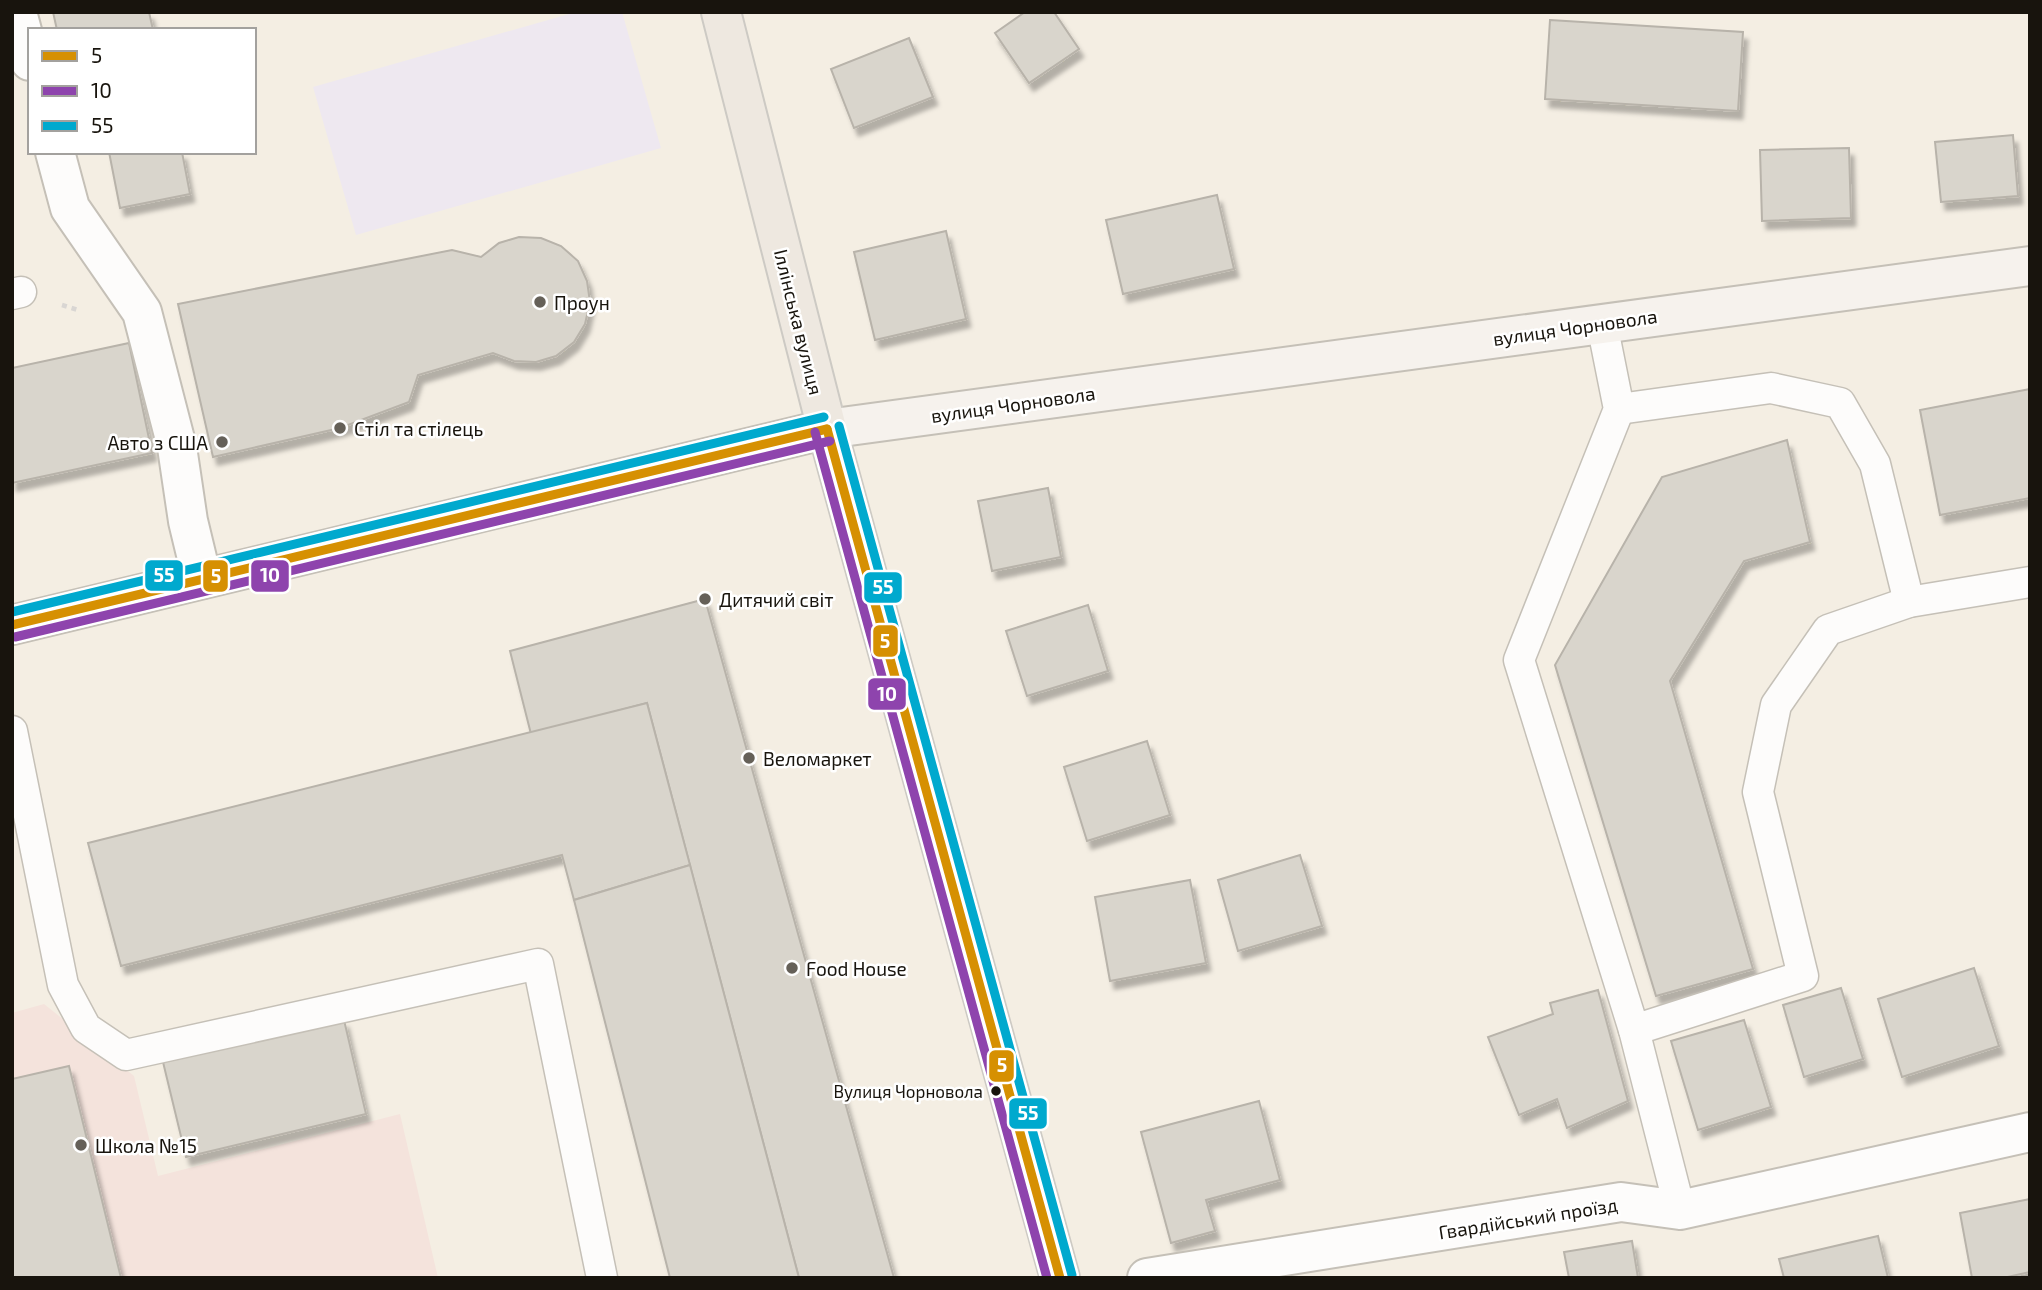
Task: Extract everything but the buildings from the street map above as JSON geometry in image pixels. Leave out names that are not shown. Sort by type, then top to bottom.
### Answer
[{"type":"main road","name":"Іллінська вулиця","points":[[721,12],[827,429],[1060,1278]]},
{"type":"main road","name":"вулиця Чорновола","points":[[12,625],[827,429],[2030,266]]},
{"type":"street","points":[[16,12],[28,54]]},
{"type":"street","points":[[56,154],[70,208],[142,313],[177,447],[188,521],[202,579]]},
{"type":"street","name":"Гвардійський проїзд","points":[[1147,1278],[1621,1202],[1680,1210],[2030,1132]]},
{"type":"lane","points":[[1602,324],[1619,410],[1518,660],[1634,1030],[1680,1210]]},
{"type":"lane","points":[[1619,410],[1771,388],[1840,403],[1875,464],[1909,602]]},
{"type":"lane","points":[[1634,1030],[1803,976],[1758,792],[1776,705],[1828,630],[1909,602],[2030,582]]},
{"type":"lane","points":[[12,732],[63,985],[86,1028],[125,1055],[538,964],[603,1278]]},
{"type":"shaded area","points":[[576,12],[622,12],[661,148],[356,235],[313,87]]},
{"type":"shaded area","name":"Школа №15","points":[[44,1004],[134,1076],[158,1176],[400,1114],[438,1278],[12,1278],[12,1013]]},
{"type":"transit line","name":"55","points":[[12,612],[824,417]]},
{"type":"transit line","name":"55","points":[[839,426],[1072,1275]]},
{"type":"transit line","name":"5","points":[[827,429],[1060,1278]]},
{"type":"transit line","name":"5","points":[[12,625],[827,429]]},
{"type":"transit line","name":"10","points":[[815,432],[1047,1278]]},
{"type":"transit line","name":"10","points":[[15,637],[830,441]]},
{"type":"place","name":"Проун","points":[[540,302]]},
{"type":"place","name":"Стіл та стілець","points":[[340,428]]},
{"type":"place","name":"Авто з США","points":[[222,442]]},
{"type":"place","name":"Дитячий світ","points":[[705,599]]},
{"type":"place","name":"Веломаркет","points":[[749,758]]},
{"type":"place","name":"Food House","points":[[792,968]]},
{"type":"place","name":"Вулиця Чорновола","points":[[996,1091]]},
{"type":"place","name":"Школа №15","points":[[81,1145]]}]
